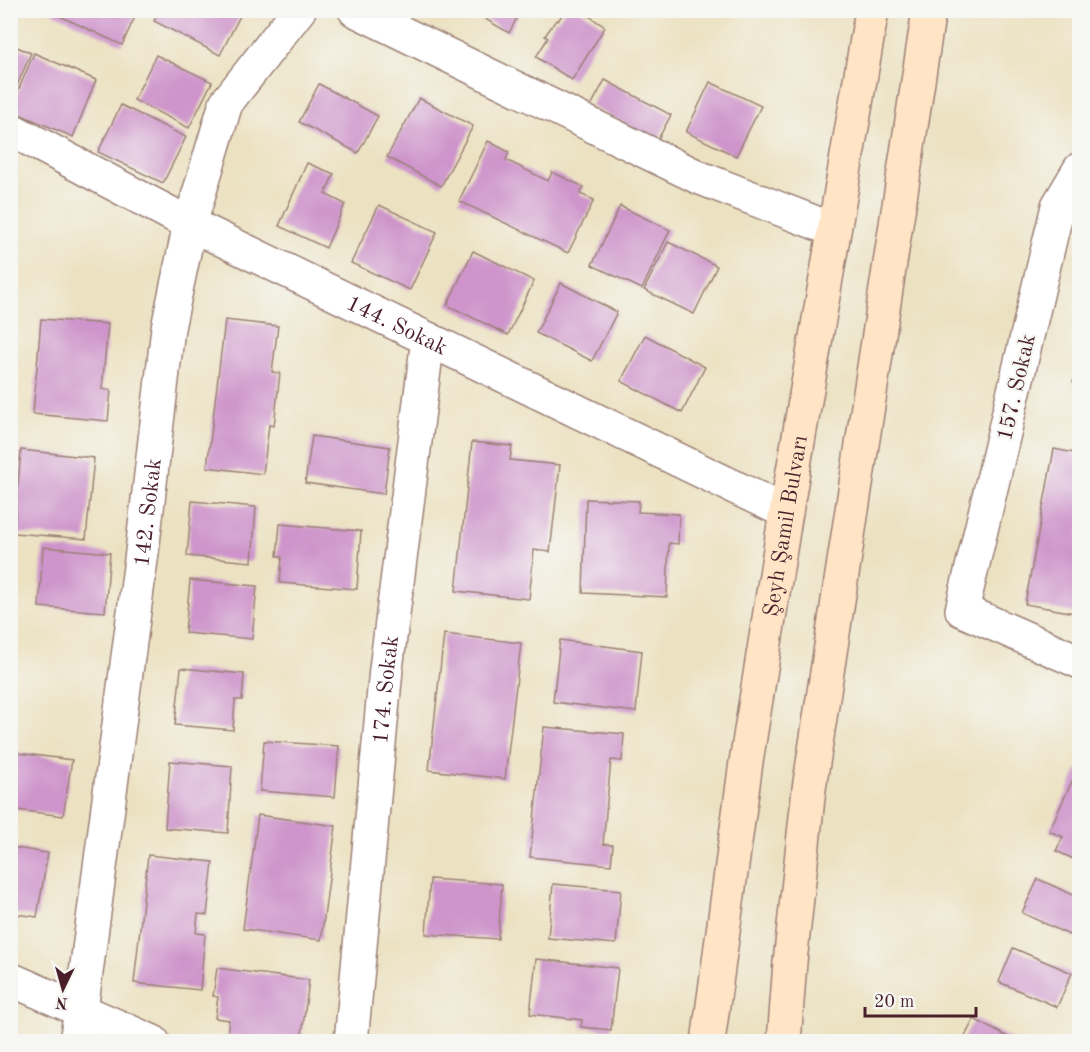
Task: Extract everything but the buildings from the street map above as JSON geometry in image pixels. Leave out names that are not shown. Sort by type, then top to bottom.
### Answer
[{"type":"main road","name":"Şeyh Şamil Bulvarı","points":[[708,1041],[746,762],[786,512],[873,10]]},
{"type":"main road","points":[[784,1041],[790,962],[809,789],[929,10]]},
{"type":"street","name":"142. Sokak","points":[[79,1026],[142,552],[168,328],[190,224],[226,103],[299,10]]},
{"type":"street","points":[[355,10],[698,177],[834,230]]},
{"type":"street","name":"144. Sokak","points":[[10,129],[190,224],[786,512]]},
{"type":"street","name":"157. Sokak","points":[[1080,169],[1058,206],[962,610],[1080,662]]},
{"type":"street","name":"174. Sokak","points":[[351,1041],[386,669],[428,339]]},
{"type":"street","points":[[10,979],[79,1026],[153,1041]]}]
